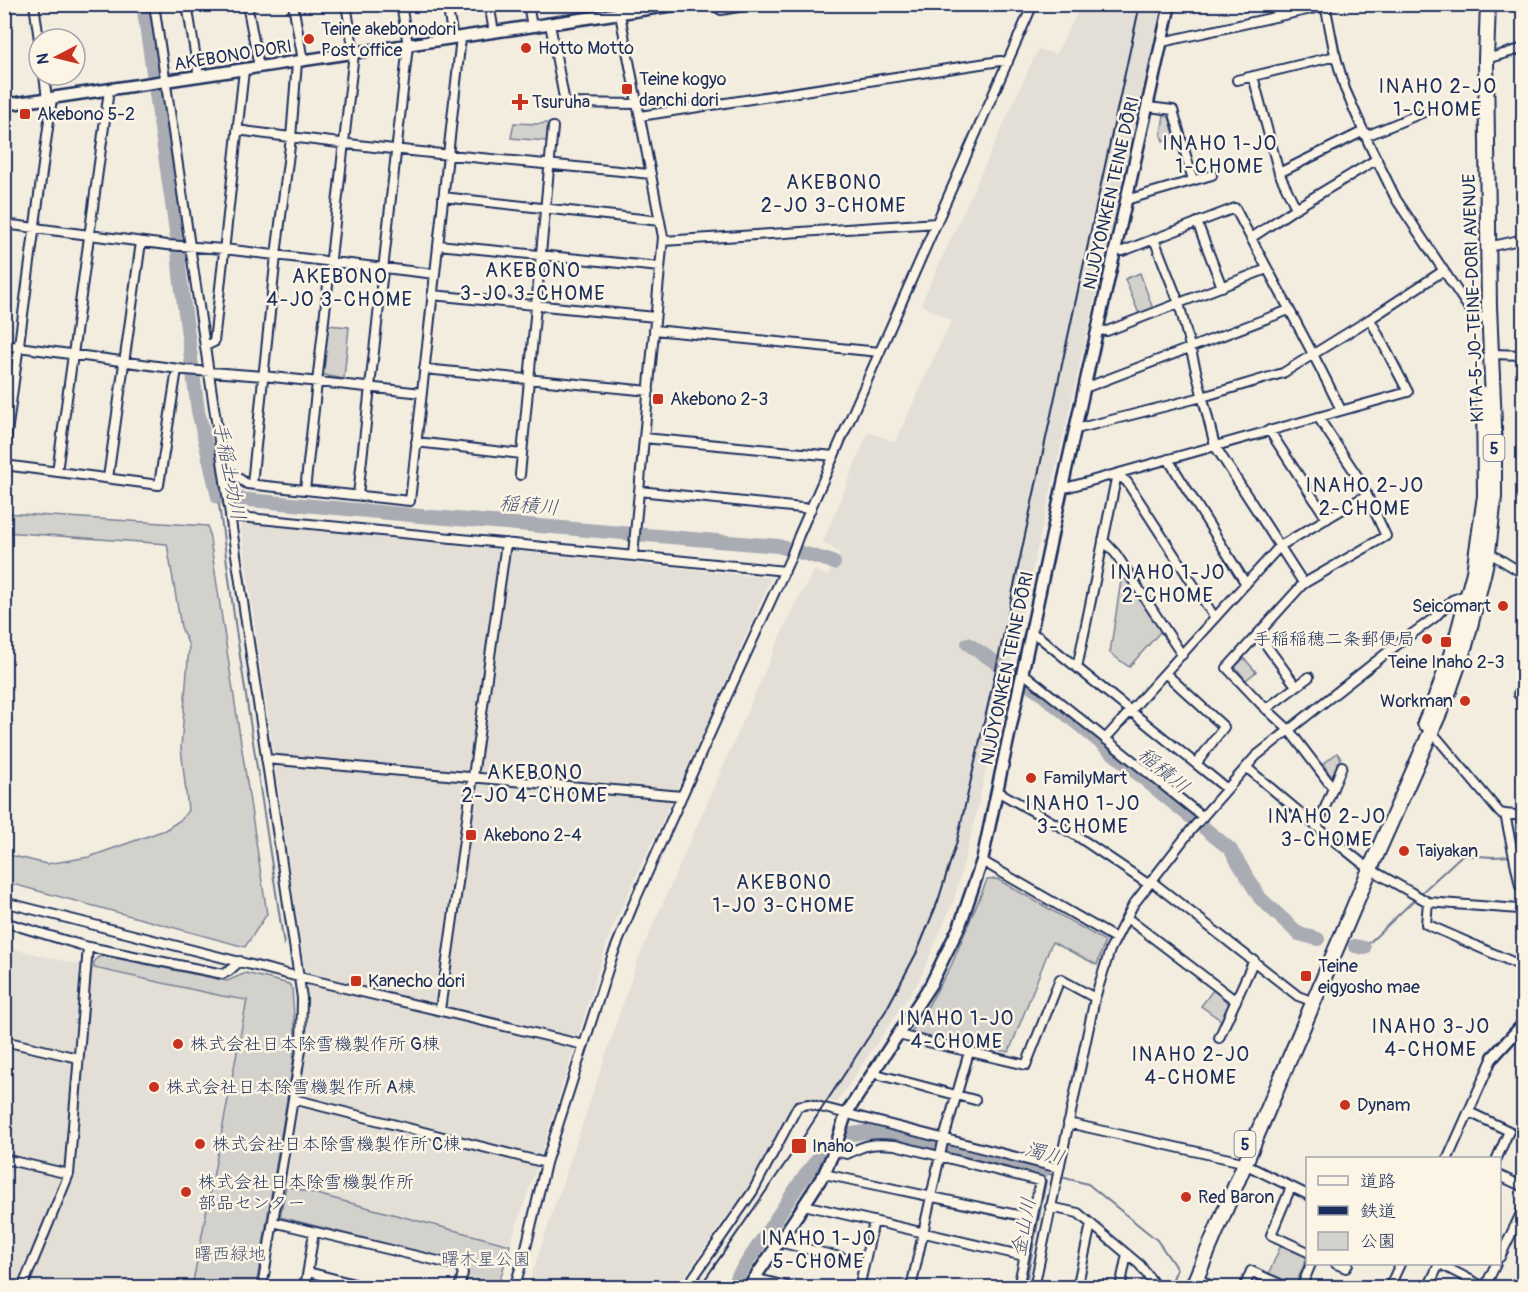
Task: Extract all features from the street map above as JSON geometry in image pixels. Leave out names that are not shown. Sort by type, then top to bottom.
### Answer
[{"type":"highway","name":"KITA-5-JO-TEINE-DORI AVENUE","points":[[1195,1282],[1306,999],[1427,731],[1449,691],[1466,642],[1488,552],[1494,497],[1494,425],[1492,354],[1485,318],[1477,63],[1478,4]]},
{"type":"highway","name":"KITA-5-JO-TEINE-DORI AVENUE","points":[[1427,731],[1468,594],[1478,550],[1485,496],[1484,354],[1488,247],[1486,59],[1488,4]]},
{"type":"highway","name":"KITA-5-JO-TEINE-DORI AVENUE","points":[[1184,1287],[1242,1162],[1367,866]]},
{"type":"street","points":[[34,4],[37,27]]},
{"type":"street","points":[[154,4],[187,247],[205,346],[206,371],[224,474],[302,998],[302,1040],[262,1287]]},
{"type":"street","points":[[187,4],[199,77]]},
{"type":"street","points":[[247,4],[259,67]]},
{"type":"street","points":[[252,484],[276,255],[300,61],[292,4]]},
{"type":"street","points":[[305,490],[354,53],[346,4]]},
{"type":"street","points":[[358,495],[408,45],[401,4]]},
{"type":"street","points":[[224,474],[231,473],[247,484],[410,501],[448,154],[457,38],[447,4]]},
{"type":"street","points":[[489,4],[494,33]]},
{"type":"street","points":[[528,4],[532,27]]},
{"type":"street","name":"AKEBONO DORI","points":[[4,105],[494,33],[619,9],[681,4]]},
{"type":"street","points":[[712,4],[721,10],[756,4]]},
{"type":"street","points":[[514,1287],[524,1256],[546,1163],[612,957],[682,796],[790,559],[1033,4]]},
{"type":"street","name":"NIJŪYONKEN TEINE DŌRI","points":[[751,1283],[824,1174],[846,1114],[931,984],[960,925],[982,861],[1114,250],[1170,4]]},
{"type":"street","points":[[1277,4],[1280,16]]},
{"type":"street","points":[[1162,42],[1325,5],[1345,88],[1396,199],[1474,316],[1485,318]]},
{"type":"street","points":[[619,9],[663,241],[633,555]]},
{"type":"street","points":[[550,24],[565,103],[637,104]]},
{"type":"street","points":[[1486,59],[1524,48]]},
{"type":"street","points":[[1237,80],[1336,56]]},
{"type":"street","points":[[640,116],[1000,61],[1008,62]]},
{"type":"street","points":[[205,346],[214,342],[244,70]]},
{"type":"street","points":[[1253,76],[1279,172],[1296,208]]},
{"type":"street","points":[[4,456],[35,228],[50,98],[47,87]]},
{"type":"street","points":[[57,472],[109,90]]},
{"type":"street","points":[[1148,107],[1173,110],[1193,180]]},
{"type":"street","points":[[1279,172],[1365,133],[1429,110]]},
{"type":"street","points":[[520,475],[553,127]]},
{"type":"street","points":[[237,130],[291,138],[651,174]]},
{"type":"street","points":[[1251,238],[1377,159]]},
{"type":"street","points":[[1126,200],[1212,175]]},
{"type":"street","points":[[443,197],[660,221]]},
{"type":"street","points":[[1114,250],[1123,251],[1235,207],[1314,354],[1341,410]]},
{"type":"street","points":[[1197,222],[1222,287]]},
{"type":"street","points":[[663,241],[937,223]]},
{"type":"street","points":[[4,224],[141,242],[224,249],[435,274]]},
{"type":"street","points":[[1154,239],[1179,303],[1215,446],[1304,584]]},
{"type":"street","points":[[1488,247],[1524,239]]},
{"type":"street","points":[[108,478],[141,242]]},
{"type":"street","points":[[438,245],[660,267]]},
{"type":"street","points":[[1097,330],[1107,331],[1267,269]]},
{"type":"street","points":[[1076,429],[1202,397],[1283,373],[1443,271]]},
{"type":"street","points":[[432,295],[656,317]]},
{"type":"street","points":[[1085,387],[1289,310]]},
{"type":"street","points":[[1062,488],[1408,392],[1370,319]]},
{"type":"street","points":[[654,330],[880,352]]},
{"type":"street","points":[[4,345],[177,369],[422,393]]},
{"type":"street","points":[[1492,354],[1524,355]]},
{"type":"street","points":[[4,465],[159,485],[177,369]]},
{"type":"street","points":[[424,369],[649,391]]},
{"type":"street","points":[[1318,417],[1360,480],[1386,536],[1304,584],[1227,668],[1289,730],[1334,788]]},
{"type":"street","points":[[1269,430],[1328,519]]},
{"type":"street","points":[[644,438],[834,456]]},
{"type":"street","points":[[416,442],[522,454]]},
{"type":"street","points":[[1168,459],[1246,584]]},
{"type":"street","points":[[1077,668],[1117,474]]},
{"type":"street","points":[[1117,474],[1127,483],[1215,618]]},
{"type":"street","points":[[639,491],[811,509]]},
{"type":"street","points":[[1105,739],[1280,546],[1367,495]]},
{"type":"street","points":[[230,516],[784,571]]},
{"type":"street","points":[[1103,540],[1116,554],[1182,655]]},
{"type":"street","points":[[440,1010],[506,543]]},
{"type":"street","points":[[1488,552],[1524,574]]},
{"type":"street","points":[[1034,1287],[1095,998],[1115,938],[1133,906],[1191,830],[1256,756],[1434,618],[1452,600],[1468,594]]},
{"type":"street","points":[[1032,634],[1039,637],[1227,789]]},
{"type":"street","points":[[1258,634],[1296,686]]},
{"type":"street","points":[[1166,673],[1224,727],[1196,764]]},
{"type":"street","points":[[1022,674],[1202,818]]},
{"type":"street","points":[[1266,709],[1310,677]]},
{"type":"street","points":[[1524,689],[1518,694],[1524,699]]},
{"type":"street","points":[[1427,731],[1500,813],[1524,816]]},
{"type":"street","points":[[266,759],[682,796]]},
{"type":"street","points":[[1317,827],[1342,766]]},
{"type":"street","points":[[1246,767],[1367,866],[1427,902],[1524,910]]},
{"type":"street","points":[[997,790],[1077,836],[1150,883],[1306,999]]},
{"type":"street","points":[[1505,814],[1520,886],[1524,887]]},
{"type":"street","points":[[982,861],[1115,938]]},
{"type":"street","points":[[4,902],[584,1045]]},
{"type":"street","points":[[1427,902],[1426,924],[1524,967]]},
{"type":"street","points":[[1127,918],[1236,1001]]},
{"type":"street","points":[[4,922],[88,947],[223,974],[240,962]]},
{"type":"street","points":[[22,1287],[69,1174],[88,947]]},
{"type":"street","points":[[1219,1038],[1254,960]]},
{"type":"street","points":[[898,1035],[1026,1065],[1060,979],[1095,998]]},
{"type":"street","points":[[1448,1157],[1493,1057],[1522,1027]]},
{"type":"street","points":[[4,1041],[78,1058]]},
{"type":"street","points":[[912,1287],[944,1140],[969,1052]]},
{"type":"street","points":[[873,1073],[975,1100]]},
{"type":"street","points":[[293,1100],[546,1163]]},
{"type":"street","points":[[686,1287],[753,1191],[798,1106],[809,1104],[1058,1171]]},
{"type":"street","points":[[1469,1112],[1509,1131],[1497,1157]]},
{"type":"street","points":[[1068,1123],[1242,1162],[1306,1195]]},
{"type":"street","points":[[834,1150],[847,1154],[875,1143],[895,1145],[941,1154],[1040,1181],[1018,1287]]},
{"type":"street","points":[[4,1159],[69,1174]]},
{"type":"street","points":[[824,1174],[1032,1218]]},
{"type":"street","points":[[1501,1176],[1524,1187]]},
{"type":"street","points":[[1291,1187],[1271,1235],[1306,1251]]},
{"type":"street","points":[[804,1205],[1024,1256]]},
{"type":"street","points":[[1050,1207],[1078,1213],[1140,1265],[1158,1287]]},
{"type":"street","points":[[1501,1255],[1524,1207]]},
{"type":"street","points":[[859,1287],[874,1221]]},
{"type":"street","points":[[273,1222],[459,1266],[463,1273],[459,1287]]},
{"type":"street","points":[[1077,1287],[1091,1224]]},
{"type":"street","points":[[305,1287],[314,1232]]},
{"type":"street","points":[[779,1242],[864,1263]]},
{"type":"street","points":[[1120,1287],[1128,1254]]},
{"type":"street","points":[[1301,1287],[1310,1265]]},
{"type":"street","points":[[1389,1287],[1399,1265]]},
{"type":"street","points":[[1428,1287],[1442,1265]]},
{"type":"street","points":[[1444,1265],[1473,1285],[1485,1287],[1495,1265]]},
{"type":"street","points":[[1244,1287],[1251,1270],[1288,1287]]},
{"type":"street","points":[[308,1272],[349,1285],[370,1287]]},
{"type":"street","points":[[1195,1282],[1213,1287]]},
{"type":"street","points":[[751,1283],[794,1287]]},
{"type":"shaded area","points":[[1081,5],[1163,5],[969,844],[954,900],[919,981],[837,1102],[800,1099],[782,1127],[761,1168],[677,1287],[527,1288],[637,962],[794,605],[815,570],[827,576],[840,553],[823,542],[868,432],[895,442],[951,321],[921,304],[1038,49],[1056,54]]},
{"type":"shaded area","points":[[240,522],[771,578],[702,736],[611,930],[510,1245],[286,1186],[309,1038],[308,994]]},
{"type":"shaded area","points":[[5,947],[247,1000],[192,1287],[5,1288]]},
{"type":"green space","points":[[1164,115],[1169,117],[1176,137],[1163,141],[1161,135]]},
{"type":"green space","points":[[514,123],[548,123],[546,141],[511,138]]},
{"type":"green space","points":[[1140,273],[1153,309],[1139,314],[1125,279]]},
{"type":"green space","points":[[328,325],[349,327],[344,379],[324,375],[322,370]]},
{"type":"green space","points":[[4,513],[208,526],[267,914],[245,947],[5,882],[5,854],[47,864],[89,857],[165,830],[182,819],[188,810],[181,748],[189,646],[181,627],[167,544],[5,532]]},
{"type":"green space","points":[[1122,574],[1161,631],[1129,667],[1110,653]]},
{"type":"green space","points":[[1244,658],[1256,672],[1246,680],[1235,667]]},
{"type":"green space","points":[[1337,753],[1341,758],[1333,776],[1323,764]]},
{"type":"green space","points":[[997,879],[1105,941],[1097,965],[1052,942],[1009,1052],[910,1034],[951,966],[987,880]]},
{"type":"green space","name":"曙西緑地","points":[[106,956],[227,981],[246,973],[289,984],[292,989],[295,1029],[293,1063],[256,1287],[192,1287],[247,1000],[94,968],[94,962],[98,957]]},
{"type":"green space","points":[[1213,990],[1229,1004],[1230,1008],[1222,1021],[1201,1006]]},
{"type":"green space","name":"曙木星公園","points":[[286,1186],[510,1245],[498,1287],[464,1287],[468,1269],[463,1263],[280,1217]]},
{"type":"green space","points":[[1281,1245],[1306,1257],[1297,1282],[1294,1284],[1269,1273]]},
{"type":"waterway","name":"稲積川","points":[[143,4],[177,238],[198,411],[218,497],[778,546],[834,563]]},
{"type":"waterway","name":"手稲土功川","points":[[218,497],[284,945]]},
{"type":"waterway","name":"稲積川","points":[[968,644],[1037,690],[1230,849],[1260,898],[1299,934],[1318,939]]},
{"type":"waterway","name":"稲積川","points":[[1419,895],[1462,855],[1512,856]]},
{"type":"waterway","name":"稲積川","points":[[1364,948],[1415,899]]},
{"type":"waterway","name":"稲積川","points":[[1355,946],[1364,948]]},
{"type":"waterway","name":"濁川","points":[[852,1134],[865,1132],[892,1134],[1042,1172]]},
{"type":"waterway","name":"濁川","points":[[730,1288],[819,1157]]},
{"type":"waterway","name":"濁川","points":[[1042,1172],[1088,1184],[1157,1240],[1177,1269],[1169,1288]]},
{"type":"waterway","name":"金山川","points":[[1025,1288],[1046,1181],[1043,1173]]},
{"type":"railway","points":[[699,1288],[798,1145],[885,1012],[917,952],[938,901],[957,841],[993,683],[1140,4]]},
{"type":"place","name":"Teine akebonodori Post office","points":[[309,39]]},
{"type":"place","name":"Hotto Motto","points":[[526,48]]},
{"type":"place","name":"Teine kogyo danchi dori","points":[[627,89]]},
{"type":"place","name":"Tsuruha","points":[[520,102]]},
{"type":"place","name":"Akebono 5-2","points":[[25,114]]},
{"type":"place","name":"Akebono 2-3","points":[[658,399]]},
{"type":"place","name":"Seicomart","points":[[1503,606]]},
{"type":"place","name":"手稲稲穂二条郵便局","points":[[1427,639]]},
{"type":"place","name":"Teine Inaho 2-3","points":[[1446,642]]},
{"type":"place","name":"Workman","points":[[1465,701]]},
{"type":"place","name":"FamilyMart","points":[[1031,778]]},
{"type":"place","name":"Akebono 2-4","points":[[471,835]]},
{"type":"place","name":"Taiyakan","points":[[1404,851]]},
{"type":"place","name":"Teine eigyosho mae","points":[[1306,976]]},
{"type":"place","name":"Kanecho dori","points":[[356,981]]},
{"type":"place","name":"株式会社日本除雪機製作所 G棟","points":[[178,1044]]},
{"type":"place","name":"株式会社日本除雪機製作所 A棟","points":[[154,1087]]},
{"type":"place","name":"Dynam","points":[[1345,1105]]},
{"type":"place","name":"株式会社日本除雪機製作所 C棟","points":[[200,1144]]},
{"type":"place","name":"Inaho","points":[[799,1146]]},
{"type":"place","name":"株式会社日本除雪機製作所 部品センター","points":[[186,1192]]},
{"type":"place","name":"Red Baron","points":[[1186,1197]]},
{"type":"district","name":"INAHO 2-JO 1-CHOME","points":[[1438,98]]},
{"type":"district","name":"INAHO 1-JO 1-CHOME","points":[[1220,154]]},
{"type":"district","name":"AKEBONO 2-JO 3-CHOME","points":[[834,194]]},
{"type":"district","name":"AKEBONO 3-JO 3-CHOME","points":[[533,282]]},
{"type":"district","name":"AKEBONO 4-JO 3-CHOME","points":[[340,288]]},
{"type":"district","name":"INAHO 2-JO 2-CHOME","points":[[1365,496]]},
{"type":"district","name":"INAHO 1-JO 2-CHOME","points":[[1168,584]]},
{"type":"district","name":"AKEBONO 2-JO 4-CHOME","points":[[535,784]]},
{"type":"district","name":"INAHO 1-JO 3-CHOME","points":[[1083,814]]},
{"type":"district","name":"INAHO 2-JO 3-CHOME","points":[[1327,828]]},
{"type":"district","name":"AKEBONO 1-JO 3-CHOME","points":[[784,894]]},
{"type":"district","name":"INAHO 1-JO 4-CHOME","points":[[957,1030]]},
{"type":"district","name":"INAHO 3-JO 4-CHOME","points":[[1431,1038]]},
{"type":"district","name":"INAHO 2-JO 4-CHOME","points":[[1191,1066]]},
{"type":"district","name":"INAHO 1-JO 5-CHOME","points":[[819,1250]]}]
